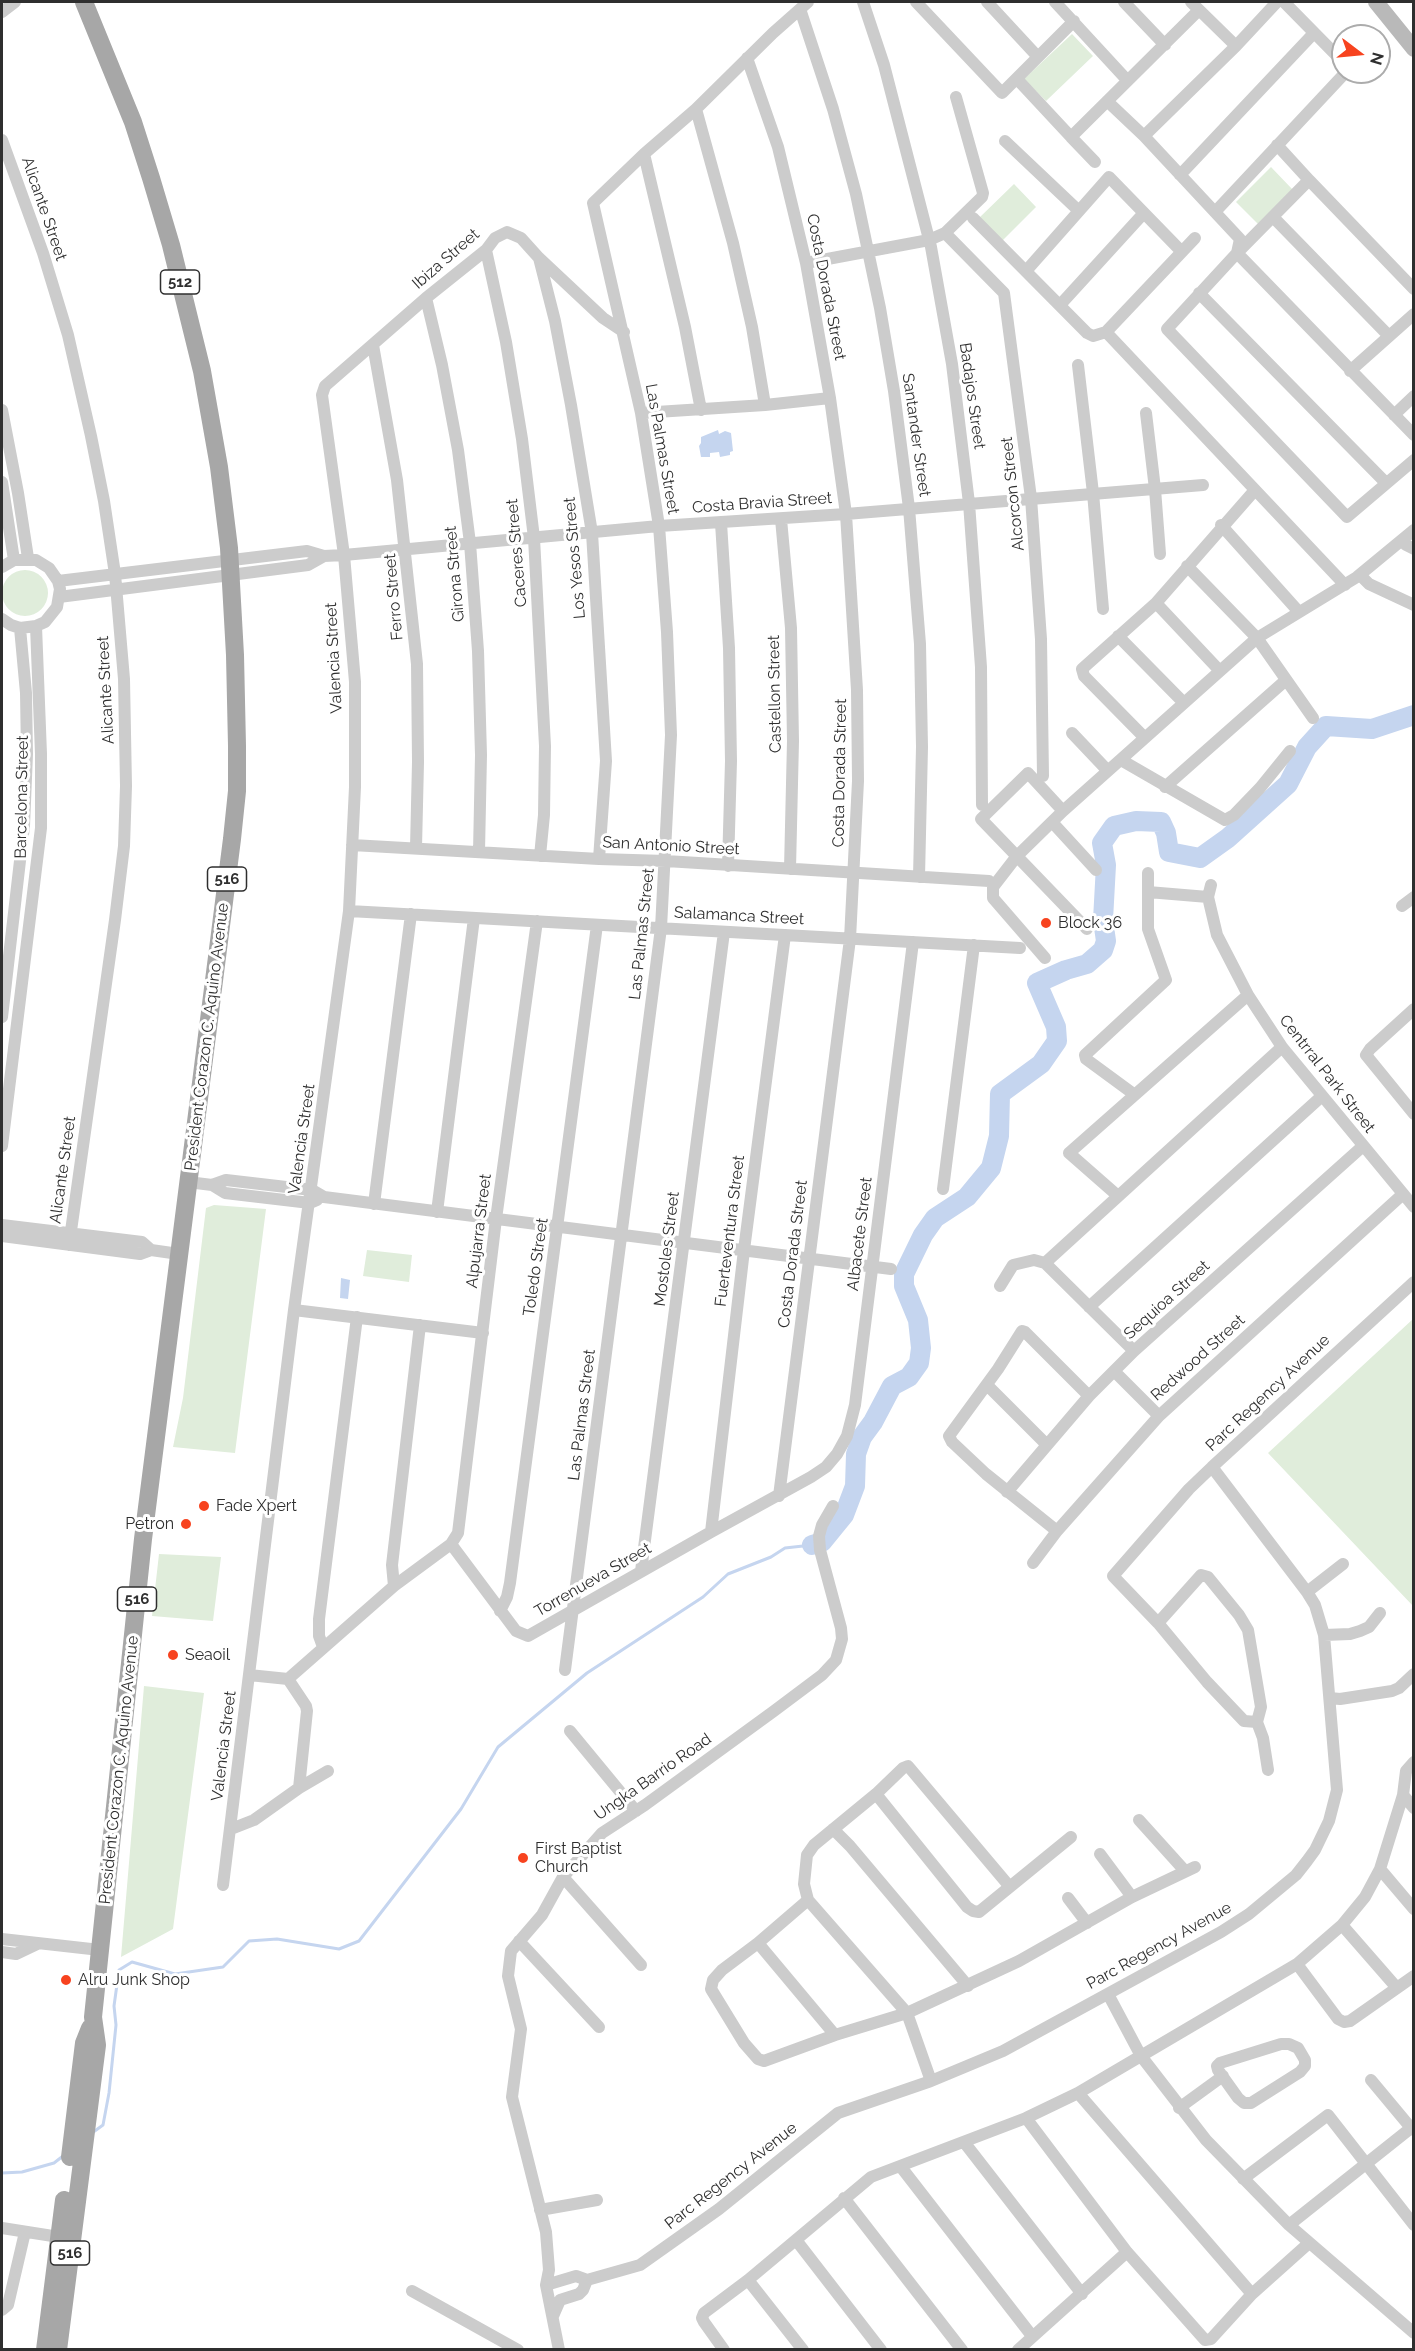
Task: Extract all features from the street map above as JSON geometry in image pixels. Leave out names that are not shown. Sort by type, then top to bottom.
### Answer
[{"type":"main road","name":"President Corazon C. Aquino Avenue","points":[[45,2349],[59,2237],[75,2163],[87,2128],[93,2018],[143,1539],[237,791],[235,655],[230,567],[219,466],[202,371],[171,245],[133,122],[84,2]]},
{"type":"main road","points":[[1379,3],[1413,49]]},
{"type":"main road","name":"President Corazon C. Aquino Avenue","points":[[58,2349],[75,2163],[72,2140],[91,2044]]},
{"type":"street","points":[[2,12],[15,2]]},
{"type":"street","name":"Badajos Street","points":[[863,2],[884,65],[929,240],[952,364],[969,503],[981,667],[982,805]]},
{"type":"street","points":[[916,2],[1002,93],[1074,21]]},
{"type":"street","points":[[987,2],[1038,57]]},
{"type":"street","points":[[1055,2],[1127,80]]},
{"type":"street","points":[[1124,2],[1165,45]]},
{"type":"street","points":[[1144,136],[1236,46],[1277,2]]},
{"type":"street","points":[[1284,2],[1331,50]]},
{"type":"street","points":[[701,410],[683,316],[644,154],[696,109],[804,5]]},
{"type":"street","name":"Santander Street","points":[[804,5],[856,194],[894,391],[909,508],[920,644],[922,747],[919,877]]},
{"type":"street","points":[[1071,137],[1165,45],[1195,6],[1236,46]]},
{"type":"street","points":[[1180,175],[1314,33]]},
{"type":"street","name":"Costa Dorada Street","points":[[747,58],[778,147],[806,263],[830,398],[846,514],[857,690],[858,780],[850,939],[779,1496]]},
{"type":"street","points":[[1017,79],[1095,162]]},
{"type":"street","points":[[1215,212],[1335,84]]},
{"type":"street","points":[[806,263],[929,240],[945,233],[982,197],[983,193],[956,97]]},
{"type":"street","points":[[1107,100],[1240,238],[1238,254]]},
{"type":"street","points":[[696,109],[733,243],[752,327],[765,405]]},
{"type":"street","points":[[1005,141],[1079,211]]},
{"type":"street","name":"Alicante Street","points":[[2,144],[43,253],[68,335],[105,501],[117,590],[124,679],[126,786],[124,846],[69,1239]]},
{"type":"street","points":[[1277,145],[1413,289]]},
{"type":"street","name":"Las Palmas Street","points":[[565,1670],[661,928],[666,861],[671,735],[667,632],[659,526],[642,413],[592,203],[644,154]]},
{"type":"street","points":[[1026,271],[1109,177],[1181,251]]},
{"type":"street","points":[[1309,180],[1167,329],[1347,517],[1413,460]]},
{"type":"street","points":[[1060,305],[1143,214]]},
{"type":"street","points":[[1274,217],[1389,336]]},
{"type":"street","points":[[974,218],[1090,336],[1099,336],[1106,332],[1195,238]]},
{"type":"street","name":"Ibiza Street","points":[[322,395],[325,386],[426,298],[486,250],[495,238],[511,232],[521,238],[603,318],[624,332]]},
{"type":"street","name":"Alcorcon Street","points":[[945,233],[1004,294],[1031,498],[1041,639],[1043,776]]},
{"type":"street","name":"Caceres Street","points":[[486,250],[506,342],[522,439],[534,538],[545,746],[544,815],[540,856]]},
{"type":"street","points":[[1238,254],[1413,435]]},
{"type":"street","name":"Los Yesos Street","points":[[539,258],[555,321],[592,533],[606,760],[599,859]]},
{"type":"street","points":[[1199,293],[1386,483]]},
{"type":"street","name":"Girona Street","points":[[426,298],[442,365],[458,450],[470,543],[478,651],[481,743],[479,852]]},
{"type":"street","points":[[1350,371],[1413,314]]},
{"type":"street","points":[[1106,332],[1345,585]]},
{"type":"street","name":"Ferro Street","points":[[373,345],[397,480],[417,664],[416,848]]},
{"type":"street","points":[[1078,365],[1093,493],[1103,609]]},
{"type":"street","name":"Valencia Street","points":[[223,1885],[294,1310],[349,911],[355,787],[354,682],[344,555],[322,395]]},
{"type":"street","points":[[1394,415],[1413,396]]},
{"type":"street","points":[[642,413],[765,405],[830,398]]},
{"type":"street","points":[[2,410],[28,558]]},
{"type":"street","points":[[1146,413],[1160,554]]},
{"type":"street","points":[[2,482],[14,560]]},
{"type":"street","name":"Costa Bravia Street","points":[[230,567],[308,565],[324,556],[659,526],[781,519],[1203,485]]},
{"type":"street","points":[[1145,738],[1082,673],[1082,669],[1156,603],[1221,525],[1255,490]]},
{"type":"street","name":"Castellon Street","points":[[781,519],[791,628],[793,741],[790,869]]},
{"type":"street","points":[[721,523],[729,648],[731,761],[728,866]]},
{"type":"street","points":[[1221,525],[1299,612]]},
{"type":"street","points":[[1360,576],[1413,530]]},
{"type":"street","points":[[1045,958],[993,898],[993,887],[1017,856],[1063,811],[1257,638],[1360,576],[1383,566],[1411,544]]},
{"type":"street","points":[[2,567],[14,560],[28,558],[43,563],[58,581],[60,597],[52,615],[36,627],[20,628],[2,619]]},
{"type":"street","points":[[1187,566],[1257,638],[1313,718]]},
{"type":"street","points":[[58,581],[115,574],[230,567]]},
{"type":"street","points":[[60,597],[117,590],[230,567]]},
{"type":"street","points":[[1360,576],[1369,584],[1413,605]]},
{"type":"street","points":[[1156,603],[1220,671]]},
{"type":"street","name":"Barcelona Street","points":[[2,1146],[41,828],[41,754],[36,627]]},
{"type":"street","name":"Barcelona Street","points":[[2,1017],[24,826],[26,693],[20,628]]},
{"type":"street","points":[[1118,636],[1184,703]]},
{"type":"street","points":[[1165,787],[1286,680]]},
{"type":"street","points":[[1072,733],[1108,771]]},
{"type":"street","points":[[1121,760],[1165,787],[1225,820],[1229,820],[1260,788],[1290,751]]},
{"type":"street","points":[[1063,811],[1031,774],[1025,774],[981,819],[1087,928]]},
{"type":"street","points":[[1052,822],[1096,870]]},
{"type":"street","name":"San Antonio Street","points":[[352,845],[989,880]]},
{"type":"street","points":[[1135,1095],[1086,1059],[1085,1055],[1166,980],[1148,929],[1148,873]]},
{"type":"street","name":"Centrral Park Street","points":[[1148,892],[1210,891],[1217,935],[1248,995],[1282,1047],[1413,1207]]},
{"type":"street","points":[[1402,906],[1413,897]]},
{"type":"street","name":"Salamanca Street","points":[[349,911],[1020,948]]},
{"type":"street","points":[[374,1204],[411,914]]},
{"type":"street","points":[[437,1212],[474,918]]},
{"type":"street","name":"Alpujarra Street","points":[[451,1544],[459,1528],[496,1219],[537,921]]},
{"type":"street","name":"Toledo Street","points":[[500,1611],[507,1597],[510,1583],[597,925]]},
{"type":"street","name":"Mostoles Street","points":[[641,1571],[724,932]]},
{"type":"street","name":"Fuerteventura Street","points":[[711,1532],[744,1250],[785,935]]},
{"type":"street","name":"Albacete Street","points":[[779,1496],[826,1467],[848,1436],[855,1405],[913,942]]},
{"type":"street","points":[[943,1189],[974,945]]},
{"type":"street","points":[[1118,1196],[1069,1153],[1248,995]]},
{"type":"street","points":[[1413,1011],[1366,1055],[1413,1114]]},
{"type":"street","points":[[1045,1263],[1282,1047]]},
{"type":"street","points":[[1089,1307],[1322,1096]]},
{"type":"street","name":"Sequioa Street","points":[[1007,1492],[1089,1396],[1114,1371],[1363,1146]]},
{"type":"street","points":[[212,1185],[226,1180],[312,1190],[324,1197],[374,1204],[891,1269]]},
{"type":"street","points":[[188,1182],[212,1185],[225,1193],[310,1203],[324,1197]]},
{"type":"street","name":"Redwood Street","points":[[1033,1563],[1057,1531],[1159,1416],[1403,1194]]},
{"type":"street","points":[[2,1225],[69,1239]]},
{"type":"street","points":[[2,1236],[142,1242],[151,1250],[180,1254]]},
{"type":"street","points":[[1000,1286],[1013,1265],[1034,1260],[1045,1263],[1134,1352]]},
{"type":"street","name":"Parc Regency Avenue","points":[[587,2280],[640,2265],[718,2209],[838,2113],[931,2081],[1003,2051],[1221,1932],[1249,1914],[1296,1875],[1308,1861],[1329,1821],[1337,1790],[1324,1635],[1315,1605],[1307,1592],[1212,1467],[1413,1282]]},
{"type":"street","points":[[294,1310],[483,1333]]},
{"type":"street","points":[[323,1647],[319,1636],[319,1619],[357,1317]]},
{"type":"street","points":[[394,1586],[392,1565],[420,1325]]},
{"type":"street","points":[[1057,1531],[1007,1492],[952,1442],[949,1436],[987,1385],[1022,1331],[1089,1396]]},
{"type":"street","points":[[1114,1371],[1159,1416]]},
{"type":"street","points":[[987,1385],[1047,1444]]},
{"type":"street","points":[[1212,1467],[1189,1489],[1113,1576],[1158,1623],[1207,1682],[1244,1721],[1257,1722]]},
{"type":"street","name":"Torrenueva Street","points":[[451,1544],[516,1632],[528,1636],[779,1496]]},
{"type":"street","name":"Ungka Barrio Road","points":[[559,2349],[546,2285],[549,2258],[546,2232],[512,2097],[521,2029],[508,1977],[511,1952],[542,1915],[563,1877],[602,1833],[636,1811],[810,1684],[836,1660],[842,1639],[841,1628],[820,1550],[819,1536],[822,1525],[833,1506]]},
{"type":"street","points":[[249,1675],[288,1679],[394,1586],[451,1544]]},
{"type":"street","points":[[1307,1592],[1343,1564]]},
{"type":"street","points":[[1158,1623],[1201,1575],[1208,1577],[1239,1615],[1248,1630],[1261,1707],[1257,1722],[1263,1738],[1268,1770]]},
{"type":"street","points":[[1324,1635],[1350,1634],[1360,1631],[1369,1627],[1380,1613]]},
{"type":"street","points":[[1330,1698],[1340,1699],[1392,1691],[1399,1688],[1413,1674]]},
{"type":"street","points":[[288,1679],[307,1711],[299,1788]]},
{"type":"street","points":[[570,1731],[636,1811]]},
{"type":"street","points":[[724,2349],[702,2318],[711,2307],[748,2280],[871,2177],[1026,2118],[1078,2093],[1297,1964],[1342,1925],[1365,1897],[1380,1869],[1403,1795],[1406,1771],[1413,1762]]},
{"type":"street","points":[[931,2081],[907,2013],[808,1900],[804,1884],[807,1856],[814,1845],[908,1766],[1010,1887]]},
{"type":"street","points":[[231,1829],[254,1820],[299,1788],[328,1771]]},
{"type":"street","points":[[876,1794],[967,1908],[979,1912],[1071,1837]]},
{"type":"street","points":[[1403,1795],[1413,1808]]},
{"type":"street","points":[[808,1900],[722,1970],[713,1980],[711,1989],[751,2052],[764,2061],[835,2035],[907,2013],[968,1986],[1018,1961],[1132,1897],[1190,1869],[1139,1820]]},
{"type":"street","points":[[834,1829],[968,1986]]},
{"type":"street","points":[[1100,1854],[1132,1897]]},
{"type":"street","points":[[1380,1869],[1413,1909]]},
{"type":"street","points":[[563,1877],[641,1965]]},
{"type":"street","points":[[1068,1898],[1086,1923]]},
{"type":"street","points":[[1342,1925],[1397,1988]]},
{"type":"street","points":[[2,1939],[100,1950]]},
{"type":"street","points":[[519,1941],[599,2027]]},
{"type":"street","points":[[2,1952],[16,1954],[38,1943]]},
{"type":"street","points":[[758,1943],[835,2035]]},
{"type":"street","points":[[1297,1964],[1338,2019],[1344,2022],[1350,2021],[1413,1976]]},
{"type":"street","points":[[1108,1994],[1141,2056],[1179,2108],[1243,2179],[1289,2225],[1413,2333]]},
{"type":"street","points":[[1281,2044],[1289,2044],[1298,2048],[1305,2060],[1305,2066],[1300,2072],[1251,2103],[1244,2103],[1238,2098],[1223,2076],[1217,2066],[1220,2063],[1281,2044]]},
{"type":"street","points":[[1179,2108],[1223,2076]]},
{"type":"street","points":[[1289,2225],[1365,2163],[1412,2129],[1371,2080]]},
{"type":"street","points":[[1078,2093],[1252,2294]]},
{"type":"street","points":[[1243,2179],[1328,2115],[1413,2225]]},
{"type":"street","points":[[1026,2118],[1127,2252],[1205,2340],[1211,2339],[1252,2294],[1309,2243]]},
{"type":"street","points":[[963,2142],[1082,2294]]},
{"type":"street","points":[[901,2166],[1032,2336]]},
{"type":"street","points":[[844,2198],[962,2349]]},
{"type":"street","points":[[540,2210],[597,2200]]},
{"type":"street","points":[[2,2228],[59,2237]]},
{"type":"street","points":[[2,2310],[8,2305],[25,2232]]},
{"type":"street","points":[[796,2240],[882,2349]]},
{"type":"street","points":[[1018,2349],[1127,2252]]},
{"type":"street","points":[[546,2285],[576,2276],[587,2280],[584,2290],[579,2294],[560,2300],[552,2316]]},
{"type":"street","points":[[748,2280],[803,2349]]},
{"type":"street","points":[[412,2291],[518,2349]]},
{"type":"green space","points":[[1072,34],[1093,56],[1046,101],[1024,79]]},
{"type":"green space","points":[[1271,167],[1293,190],[1258,224],[1236,202]]},
{"type":"green space","points":[[1014,184],[1036,207],[1002,241],[979,218]]},
{"type":"green space","points":[[25,570],[41,577],[48,593],[41,609],[25,616],[9,609],[2,593],[9,577]]},
{"type":"green space","points":[[214,1205],[266,1209],[235,1453],[173,1447],[183,1398],[206,1208]]},
{"type":"green space","points":[[367,1250],[412,1255],[409,1282],[363,1276]]},
{"type":"green space","points":[[1413,1319],[1413,1606],[1268,1453]]},
{"type":"green space","points":[[159,1554],[221,1557],[213,1621],[152,1616]]},
{"type":"green space","points":[[144,1686],[204,1693],[173,1929],[121,1957]]},
{"type":"water","points":[[718,430],[719,434],[725,431],[731,433],[733,451],[730,455],[720,457],[719,452],[710,453],[710,457],[701,457],[699,446],[701,437]]},
{"type":"water","points":[[341,1278],[350,1280],[348,1299],[340,1298]]},
{"type":"waterway","points":[[812,1545],[822,1542],[844,1515],[855,1486],[856,1454],[862,1437],[873,1422],[892,1386],[909,1377],[919,1363],[921,1348],[918,1320],[904,1286],[904,1274],[923,1235],[935,1218],[967,1197],[991,1168],[999,1136],[1000,1094],[1041,1064],[1057,1041],[1056,1027],[1037,983],[1066,970],[1087,964],[1103,950],[1106,941],[1103,920],[1106,865],[1102,843],[1114,826],[1136,821],[1161,822],[1166,833],[1169,852],[1200,858],[1228,838],[1288,784],[1307,747],[1326,726],[1372,729],[1414,715]]},
{"type":"waterway","points":[[92,2133],[103,2125],[109,2093],[116,2025],[114,2006],[119,1970],[132,1962],[175,1974],[223,1967],[249,1941],[277,1939],[339,1949],[359,1941],[461,1809],[498,1747],[587,1673],[703,1597],[728,1574],[771,1557],[785,1548],[812,1545]]},
{"type":"waterway","points":[[2,2173],[22,2172],[54,2163],[63,2156]]},
{"type":"place","name":"Block 36","points":[[1046,923]]},
{"type":"place","name":"Fade Xpert","points":[[204,1506]]},
{"type":"place","name":"Petron","points":[[186,1524]]},
{"type":"place","name":"Seaoil","points":[[173,1655]]},
{"type":"place","name":"First Baptist Church","points":[[523,1858]]},
{"type":"place","name":"Alru Junk Shop","points":[[66,1980]]}]
